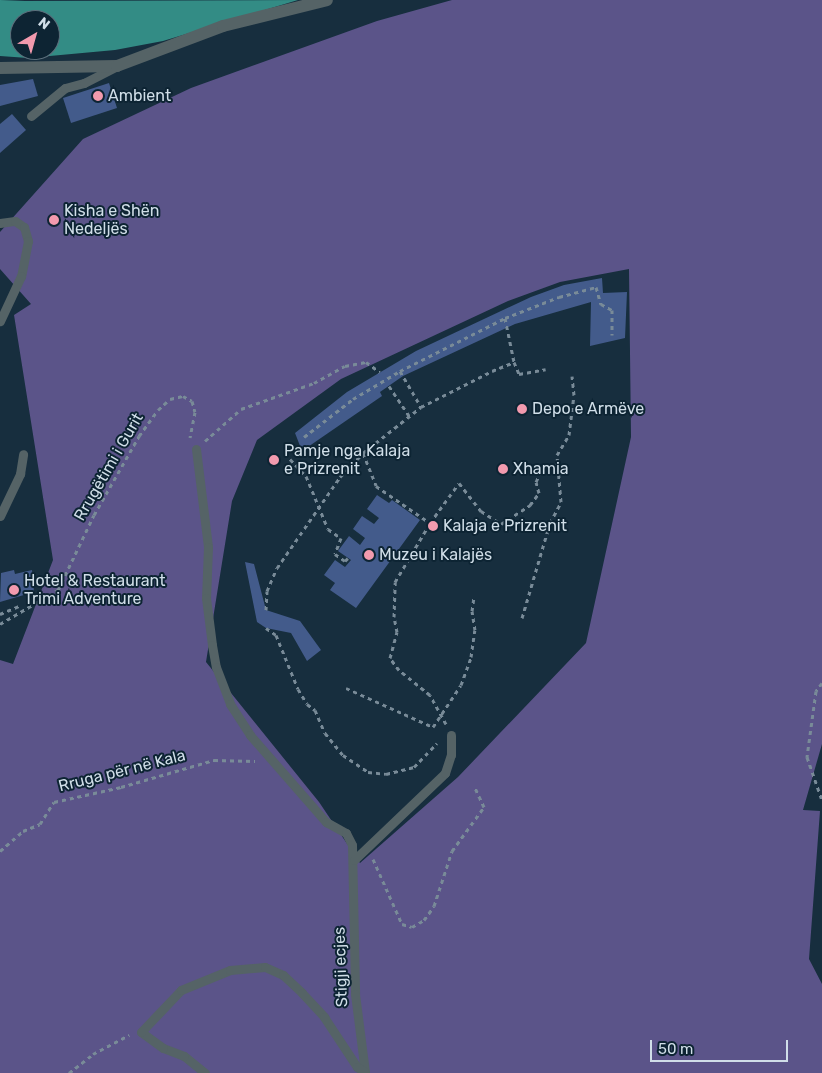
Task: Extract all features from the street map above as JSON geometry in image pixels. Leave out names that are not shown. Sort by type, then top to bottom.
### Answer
[{"type":"street","points":[[0,68],[117,66],[223,26],[326,0]]},
{"type":"lane","points":[[31,116],[65,88],[84,83],[117,66]]},
{"type":"lane","points":[[0,223],[15,220],[24,227],[28,241],[21,276],[0,322]]},
{"type":"lane","name":"Stigji ecjes","points":[[196,448],[208,547],[206,598],[216,667],[230,704],[271,758],[326,822],[346,833],[354,860],[355,994],[365,1072]]},
{"type":"lane","points":[[0,516],[20,474],[23,454]]},
{"type":"lane","points":[[354,860],[445,773],[451,755],[451,735]]},
{"type":"lane","points":[[205,1073],[184,1056],[163,1048],[141,1032],[181,990],[230,970],[265,967],[283,975],[302,993],[324,1017],[357,1067],[365,1072]]},
{"type":"path","points":[[304,438],[354,399],[400,371],[505,318],[559,297],[596,287],[601,304],[612,310],[612,335]]},
{"type":"path","points":[[505,318],[514,362],[519,374],[546,369]]},
{"type":"path","points":[[196,448],[231,415],[256,402],[314,383],[354,363],[366,362],[380,372]]},
{"type":"path","points":[[266,610],[267,590],[277,568],[340,476],[363,452],[421,407],[514,362]]},
{"type":"path","points":[[400,371],[421,407]]},
{"type":"path","points":[[522,618],[550,523],[562,502],[557,455],[569,435],[574,395],[572,376]]},
{"type":"path","points":[[389,386],[409,416]]},
{"type":"path","name":"Rrugëtimi i Gurit","points":[[0,624],[58,590],[94,515],[139,436],[158,410],[170,399],[183,396],[192,401],[195,412],[190,441],[196,448]]},
{"type":"path","points":[[363,452],[376,486],[430,523]]},
{"type":"path","points":[[290,459],[306,476],[320,505],[328,529],[341,538],[336,554],[345,561],[348,558]]},
{"type":"path","points":[[266,628],[276,635],[298,689],[307,704],[315,710],[325,733],[343,755],[368,772],[386,774],[414,767],[435,744],[451,735],[443,716],[430,694],[399,670],[390,658],[397,632],[394,617],[395,582],[430,523],[459,483],[481,511],[501,524],[530,505],[539,493],[536,482],[541,471],[557,464]]},
{"type":"path","points":[[346,688],[433,728],[443,716],[460,685],[471,657],[475,630],[472,611],[474,596]]},
{"type":"path","points":[[0,614],[19,606]]},
{"type":"path","points":[[822,684],[816,690],[807,757],[822,800]]},
{"type":"path","name":"Rruga për në Kala","points":[[0,851],[23,832],[40,824],[54,802],[121,788],[214,760],[256,761],[271,758]]},
{"type":"path","points":[[366,849],[402,924],[417,925],[430,915],[452,851],[484,807],[474,786]]},
{"type":"path","points":[[69,1073],[116,1039],[141,1032]]},
{"type":"shaded area","points":[[0,0],[298,0],[163,41],[115,50],[60,55],[60,10],[10,10],[10,57],[0,56]]},
{"type":"shaded area","points":[[452,0],[822,0],[822,744],[803,810],[820,811],[809,959],[822,984],[822,1073],[0,1073],[0,660],[13,664],[53,560],[14,315],[31,304],[0,269],[0,232],[83,139],[191,88],[377,21]],"holes":[[[629,269],[631,437],[586,643],[458,777],[360,863],[319,802],[206,662],[232,501],[257,440],[341,379],[508,301],[560,282]]]},
{"type":"building","points":[[33,79],[38,96],[0,106],[0,85]]},
{"type":"building","points":[[109,83],[117,108],[71,123],[63,98]]},
{"type":"building","points":[[12,114],[26,130],[0,153],[0,124]]},
{"type":"building","points":[[602,278],[603,293],[627,292],[625,338],[590,346],[591,302],[515,324],[403,376],[380,392],[382,396],[302,451],[295,433],[347,392],[416,351],[531,297],[564,285]]},
{"type":"building","name":"Muzeu i Kalajës","points":[[377,495],[389,503],[392,500],[420,520],[356,608],[330,590],[335,583],[324,575],[335,560],[345,567],[351,560],[338,551],[349,536],[360,545],[365,538],[353,529],[362,516],[374,524],[379,518],[367,509]]},
{"type":"building","points":[[245,562],[254,564],[266,610],[300,621],[321,650],[307,661],[291,633],[266,628],[257,622]]},
{"type":"building","points":[[14,570],[15,574],[32,570],[34,592],[0,602],[1,573]]},
{"type":"place","name":"Ambient","points":[[98,96]]},
{"type":"place","name":"Kisha e Shën Nedeljës","points":[[54,220]]},
{"type":"place","name":"Depo e Armëve","points":[[522,409]]},
{"type":"place","name":"Pamje nga Kalaja e Prizrenit","points":[[274,460]]},
{"type":"place","name":"Xhamia","points":[[503,469]]},
{"type":"place","name":"Kalaja e Prizrenit","points":[[433,526]]},
{"type":"place","name":"Muzeu i Kalajës","points":[[369,555]]},
{"type":"place","name":"Hotel & Restaurant Trimi Adventure","points":[[14,590]]}]
